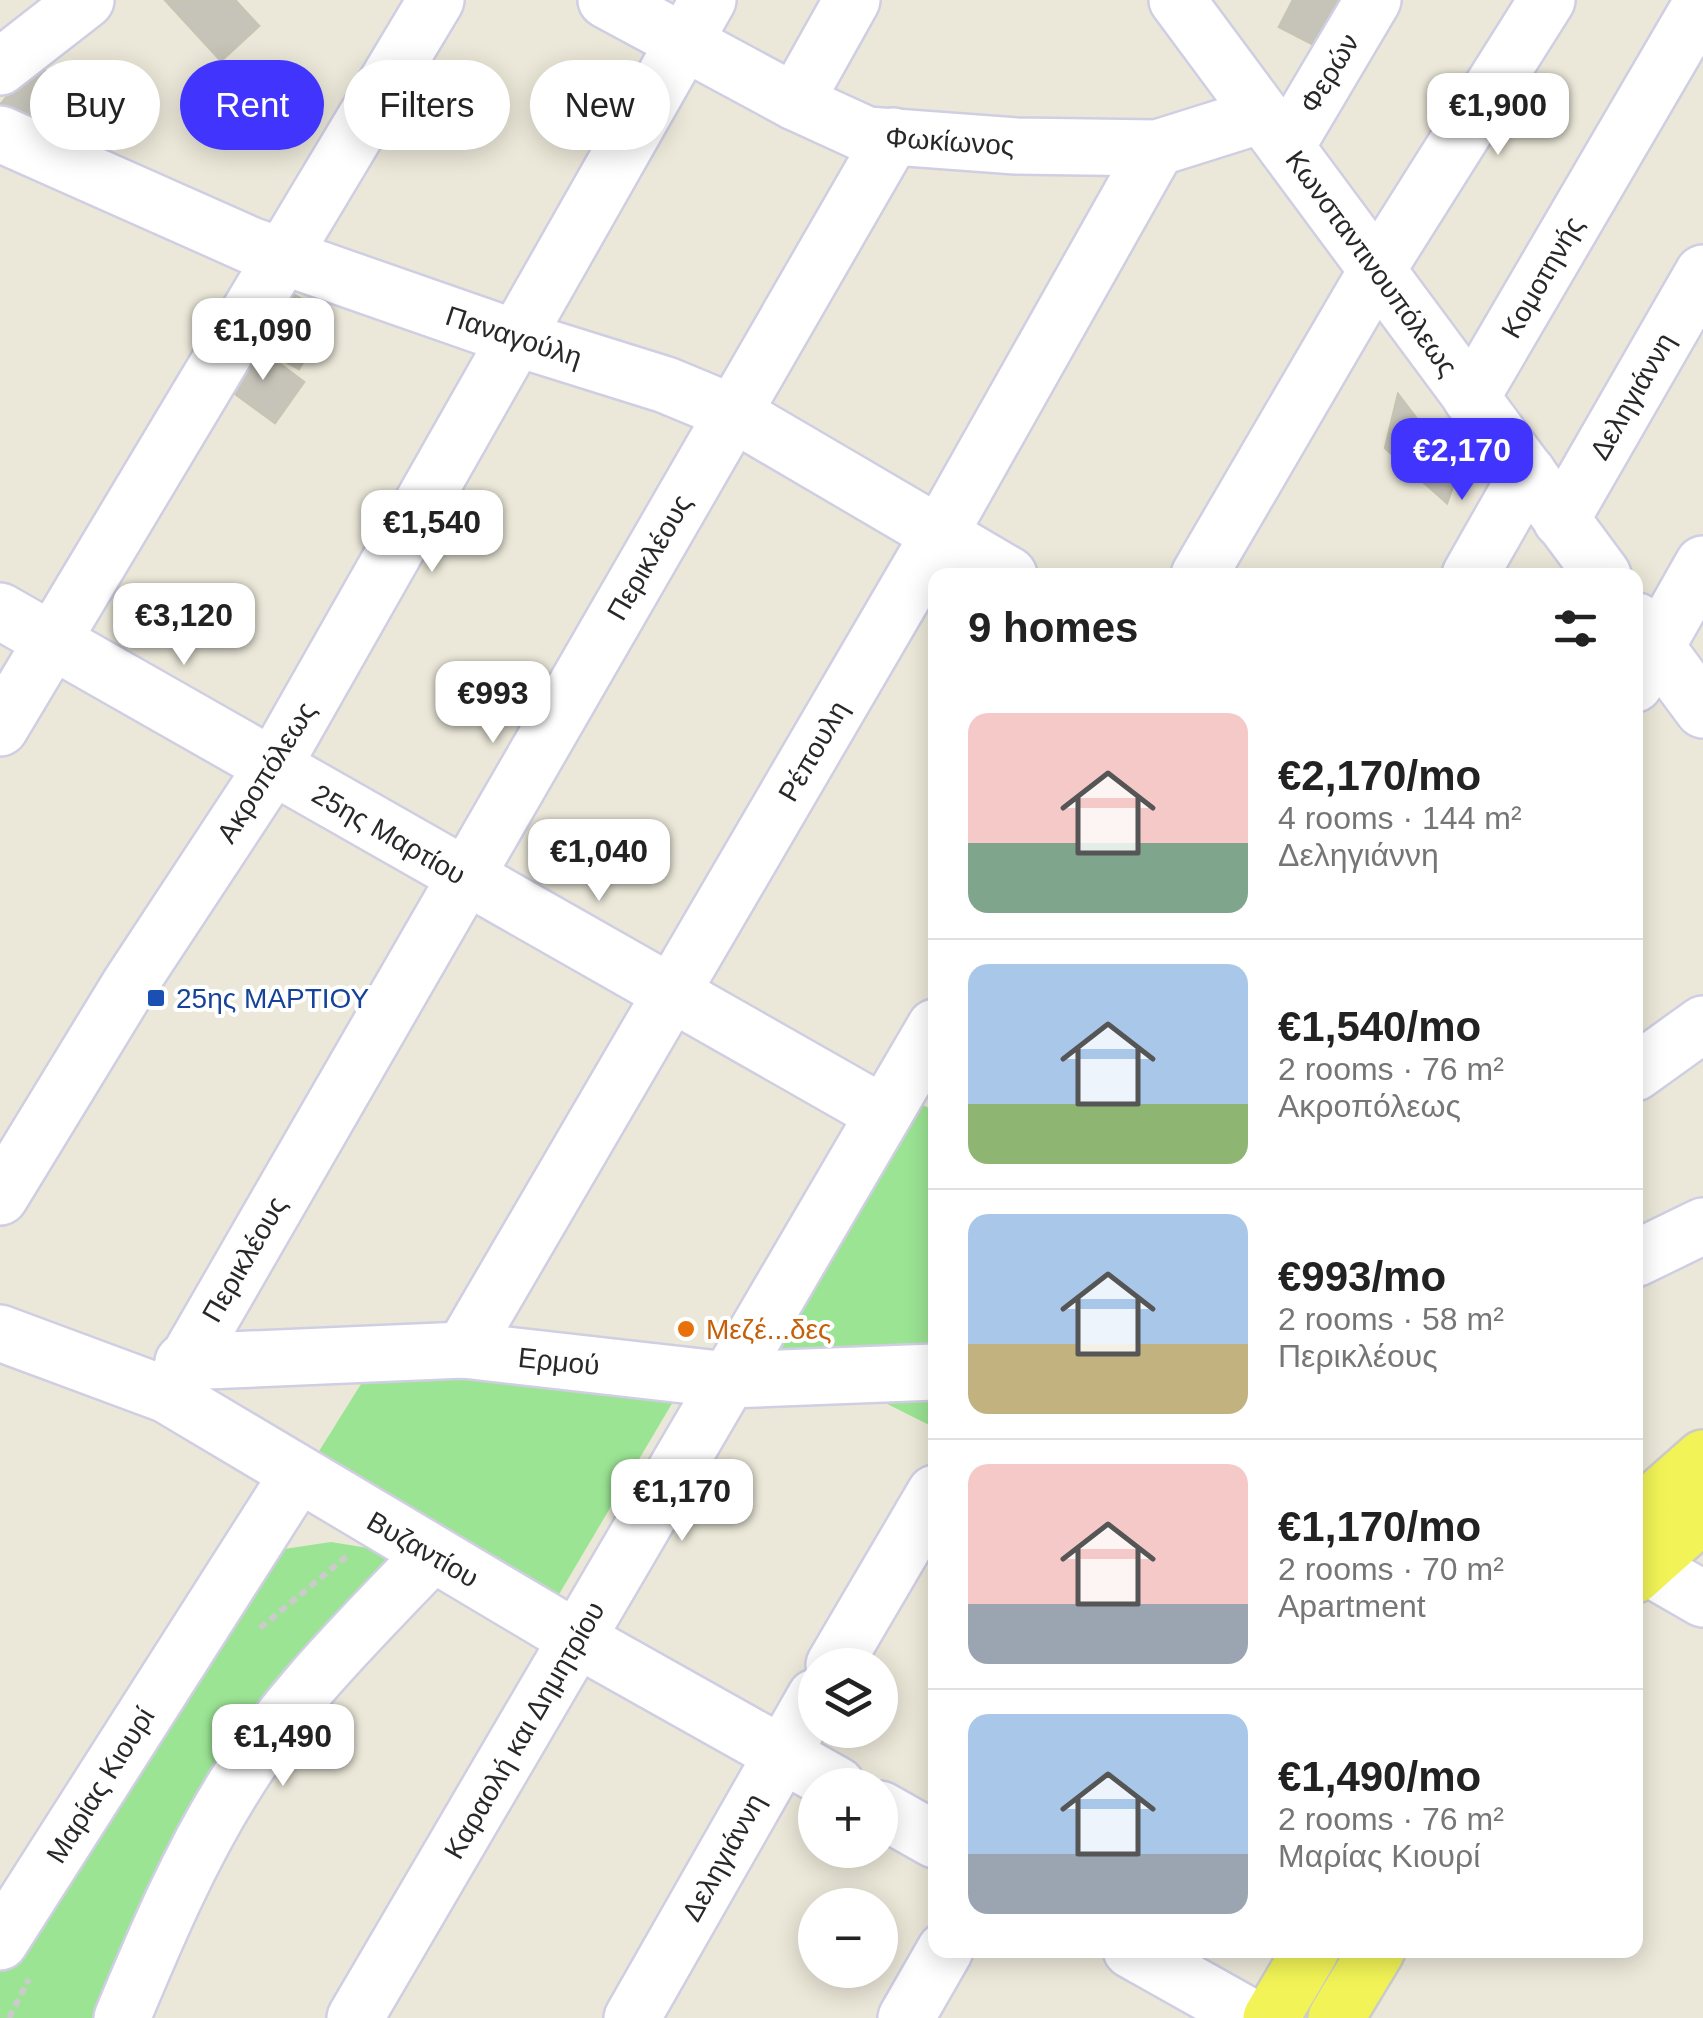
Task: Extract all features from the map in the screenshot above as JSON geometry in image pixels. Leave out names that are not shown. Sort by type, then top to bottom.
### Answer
[{"type":"main road","points":[[1643,1545],[1703,1458]]},
{"type":"main road","points":[[1643,1549],[1703,1514]]},
{"type":"main road","points":[[1271,2018],[1306,1958]]},
{"type":"main road","points":[[1336,2018],[1372,1958]]},
{"type":"street","points":[[0,67],[86,0]]},
{"type":"street","points":[[0,728],[286,259],[436,0]]},
{"type":"street","name":"Φωκίωνος","points":[[606,0],[696,22],[794,102],[868,135],[1016,146],[1157,148],[1274,131]]},
{"type":"street","points":[[794,102],[852,0]]},
{"type":"street","name":"Φερών","points":[[1274,131],[1373,0]]},
{"type":"street","points":[[1203,568],[1378,270],[1546,0]]},
{"type":"street","name":"Κομοτηνής","points":[[1472,398],[1703,1]]},
{"type":"street","name":"Κωνσταντινουπόλεως","points":[[1206,14],[1274,131],[1597,568]]},
{"type":"street","name":"Ακροπόλεως","points":[[0,1197],[130,984],[272,768],[519,340],[696,22]]},
{"type":"street","name":"Παναγούλη","points":[[0,134],[286,259],[519,340],[666,385],[731,412],[998,568]]},
{"type":"street","name":"Περικλέους","points":[[175,1379],[893,136]]},
{"type":"street","name":"Ρέπουλη","points":[[463,1350],[940,533],[1157,148]]},
{"type":"street","name":"Δεληγιάννη","points":[[1562,520],[1703,273]]},
{"type":"street","points":[[1474,568],[1528,473]]},
{"type":"street","points":[[1643,648],[1703,564]]},
{"type":"street","name":"25ης Μαρτίου","points":[[0,611],[884,1114]]},
{"type":"street","points":[[1643,650],[1703,710]]},
{"type":"street","points":[[1643,1067],[1703,1024]]},
{"type":"street","name":"Καραολή και Δημητρίου","points":[[355,2018],[928,1039]]},
{"type":"street","points":[[1643,1255],[1703,1226]]},
{"type":"street","name":"Βυζαντίου","points":[[0,1332],[175,1379],[297,1476],[807,1768]]},
{"type":"street","name":"Ερμού","points":[[175,1379],[463,1350],[728,1380],[928,1372]]},
{"type":"street","name":"Μαρίας Κιουρί","points":[[0,1942],[297,1476]]},
{"type":"street","points":[[844,1648],[928,1505]]},
{"type":"street","points":[[122,2018],[160,1926],[234,1785],[321,1670],[432,1554]]},
{"type":"street","points":[[1643,1556],[1703,1598]]},
{"type":"street","name":"Δεληγιάννη","points":[[632,2018],[798,1726]]},
{"type":"street","points":[[898,1819],[928,1836]]},
{"type":"street","points":[[906,2018],[940,1958]]},
{"type":"street","points":[[1144,1958],[1252,2018]]},
{"type":"green space","points":[[898,1093],[928,1108],[928,1424],[782,1351],[785,1282]]},
{"type":"green space","points":[[662,1375],[680,1390],[558,1596],[316,1456],[366,1376]]},
{"type":"green space","points":[[331,1542],[399,1553],[305,1686],[118,2018],[0,2018],[0,1963],[264,1552]]},
{"type":"building","points":[[165,0],[235,0],[259,26],[220,60]]},
{"type":"building","points":[[1293,0],[1348,0],[1322,49],[1279,27]]},
{"type":"building","points":[[30,68],[28,142],[0,125],[0,105]]},
{"type":"building","points":[[284,289],[330,315],[299,369],[252,343]]},
{"type":"building","points":[[252,343],[304,382],[275,423],[223,385]]},
{"type":"building","points":[[1398,394],[1458,473],[1447,503],[1385,448]]},
{"type":"place","name":"25ης ΜΑΡΤΙΟΥ","points":[[156,998]]},
{"type":"place","name":"Μεζέ...δες","points":[[686,1329]]}]
